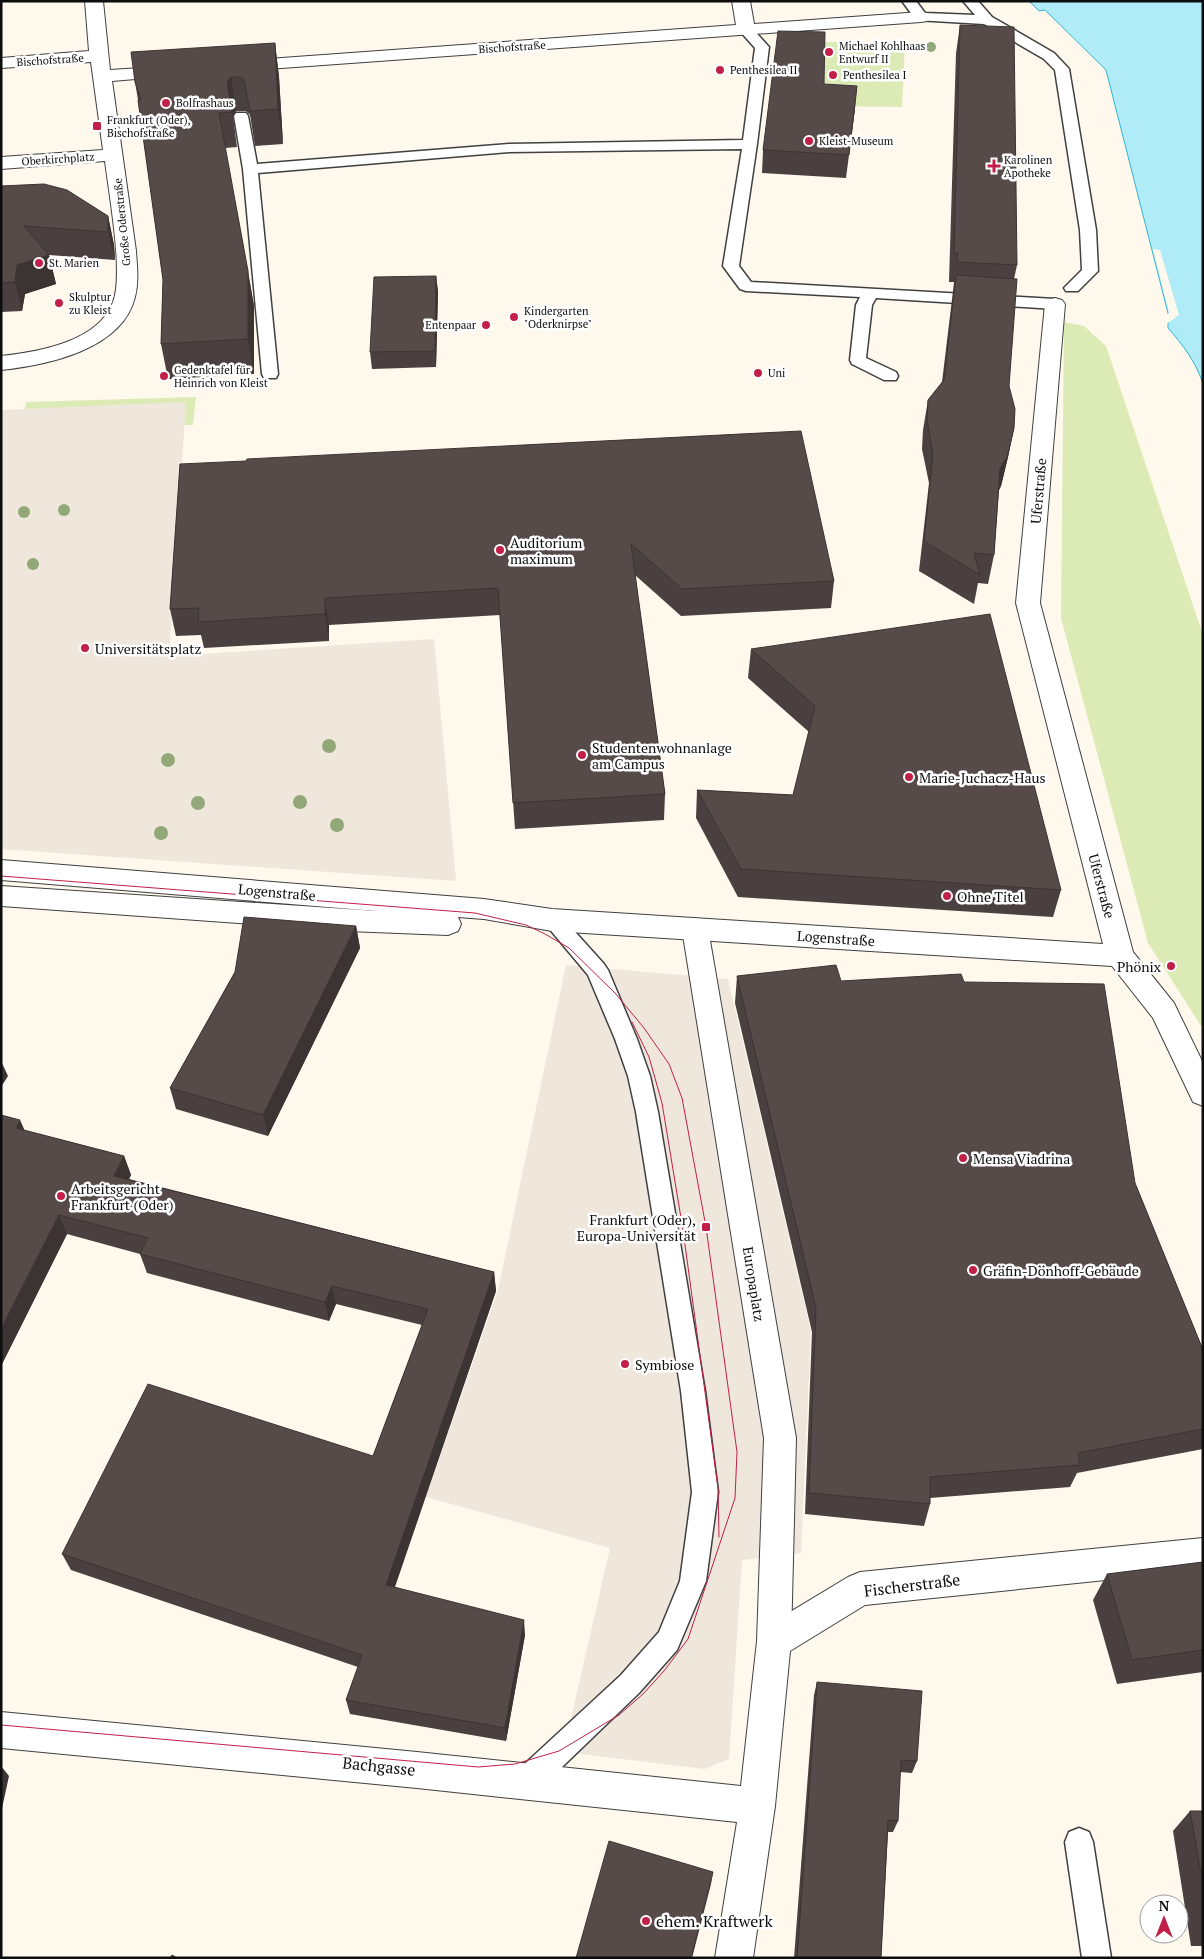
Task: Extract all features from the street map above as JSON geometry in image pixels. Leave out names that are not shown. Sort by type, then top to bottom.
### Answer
[{"type":"street","name":"Große Oderstraße","points":[[1,362],[20,361],[65,351],[81,344],[105,328],[123,303],[128,274],[114,155],[99,56],[94,1]]},
{"type":"street","points":[[741,1],[746,30]]},
{"type":"street","name":"Bischofstraße","points":[[222,67],[921,18]]},
{"type":"street","name":"Bischofstraße","points":[[1,63],[99,56]]},
{"type":"street","points":[[102,76],[192,70]]},
{"type":"street","name":"Oberkirchplatz","points":[[1,162],[114,155]]},
{"type":"street","name":"Uferstraße","points":[[1054,304],[1028,603],[1120,956]]},
{"type":"street","name":"Logenstraße","points":[[1,870],[484,909],[552,920],[1120,956]]},
{"type":"street","name":"Logenstraße","points":[[1,896],[348,920],[491,925],[552,920]]},
{"type":"street","name":"Europaplatz","points":[[695,929],[780,1438],[774,1641]]},
{"type":"street","points":[[1120,956],[1164,1011],[1203,1094]]},
{"type":"street","name":"Fischerstraße","points":[[774,1641],[860,1589],[1203,1554]]},
{"type":"street","points":[[734,1958],[756,1806],[774,1641]]},
{"type":"street","name":"Bachgasse","points":[[1,1730],[756,1806]]},
{"type":"lane","points":[[909,1],[921,18],[988,20]]},
{"type":"lane","points":[[970,1],[988,20],[1049,56],[1062,69],[1088,230],[1090,271],[1072,288]]},
{"type":"lane","name":"Uferstraße","points":[[746,30],[762,47],[750,144],[731,266],[746,286],[1054,304]]},
{"type":"lane","points":[[241,116],[250,169],[270,374]]},
{"type":"lane","points":[[250,169],[509,148],[750,144]]},
{"type":"lane","points":[[871,293],[864,305],[858,360],[890,376]]},
{"type":"lane","points":[[526,1782],[630,1684],[668,1641],[693,1581],[705,1492],[693,1391],[647,1112],[639,1076],[598,970],[552,920]]},
{"type":"lane","points":[[1079,1842],[1097,1958]]},
{"type":"green space","points":[[811,42],[905,42],[902,107],[818,106]]},
{"type":"green space","points":[[1064,322],[1084,326],[1106,346],[1203,635],[1203,1029],[1148,943],[1061,618]]},
{"type":"green space","points":[[196,397],[193,425],[21,430],[26,402]]},
{"type":"shaded area","name":"Universitätsplatz","points":[[186,402],[169,656],[434,639],[456,881],[1,849],[1,410]]},
{"type":"shaded area","points":[[566,965],[728,979],[811,1332],[801,1553],[742,1560],[729,1759],[705,1769],[572,1753],[570,1723],[610,1548],[426,1497],[498,1290]]},
{"type":"water","points":[[1029,1],[1203,1],[1203,384],[1197,368],[1168,328],[1168,313],[1106,70],[1045,10],[1039,11]]},
{"type":"pier","points":[[1153,249],[1160,250],[1179,315],[1165,325],[1166,315],[1169,313]]},
{"type":"building","points":[[960,25],[1014,27],[1017,265],[957,262],[958,253],[954,252]]},
{"type":"building","name":"Kleist-Museum","points":[[778,31],[825,32],[824,84],[857,86],[849,155],[763,150]]},
{"type":"building","points":[[275,43],[278,109],[250,111],[244,80],[241,77],[231,77],[227,82],[232,112],[219,113],[248,271],[248,339],[161,344],[163,280],[138,100],[141,100],[135,82],[131,52]]},
{"type":"building","points":[[44,184],[67,190],[108,216],[108,232],[24,226],[49,255],[17,265],[15,282],[1,283],[1,186]]},
{"type":"building","points":[[956,275],[1017,279],[1009,386],[1015,409],[1014,428],[1007,457],[1000,468],[994,555],[974,553],[980,575],[924,541],[933,454],[927,420],[928,400],[944,380]]},
{"type":"building","points":[[436,276],[435,351],[370,352],[374,277]]},
{"type":"building","name":"Auditorium maximum","points":[[801,431],[834,581],[682,589],[631,544],[665,794],[513,803],[498,588],[325,598],[325,614],[198,622],[199,608],[170,609],[180,464]]},
{"type":"building","name":"Marie-Juchacz-Haus","points":[[990,614],[1061,890],[741,869],[697,790],[793,795],[815,706],[751,649]]},
{"type":"building","points":[[244,917],[356,926],[263,1115],[170,1088],[235,972]]},
{"type":"building","name":"Gräfin-Dönhoff-Gebäude","points":[[836,965],[841,981],[961,974],[964,982],[1104,984],[1135,1183],[1203,1350],[1203,1429],[1078,1453],[1080,1465],[930,1477],[930,1504],[809,1493],[816,1308],[737,976]]},
{"type":"building","points":[[1,1115],[20,1120],[16,1128],[124,1156],[114,1176],[494,1272],[386,1585],[524,1620],[505,1728],[346,1700],[362,1655],[62,1554],[148,1384],[373,1456],[428,1309],[332,1286],[325,1302],[140,1254],[148,1238],[59,1215],[1,1329]]},
{"type":"building","points":[[1203,1562],[1203,1650],[1132,1660],[1107,1574]]},
{"type":"building","points":[[817,1682],[922,1691],[917,1761],[901,1760],[898,1821],[888,1820],[881,1958],[797,1958]]},
{"type":"building","points":[[1190,1811],[1203,1811],[1203,1885]]},
{"type":"building","name":"ehem. Kraftwerk","points":[[609,1841],[713,1872],[691,1958],[576,1958]]},
{"type":"tram line","points":[[1,876],[475,913],[526,925],[569,948],[615,993],[644,1028],[669,1064],[682,1098],[706,1227],[737,1452],[735,1498],[688,1639],[664,1671],[643,1694],[619,1715],[559,1751],[515,1764],[478,1767],[1,1725]]},
{"type":"tram line","points":[[632,1022],[649,1057],[662,1103],[683,1230],[718,1488],[719,1537]]},
{"type":"place","name":"Michael Kohlhaas Entwurf II","points":[[829,52]]},
{"type":"place","name":"Penthesilea II","points":[[720,70]]},
{"type":"place","name":"Penthesilea I","points":[[833,75]]},
{"type":"place","name":"Bolfrashaus","points":[[166,103]]},
{"type":"place","name":"Frankfurt (Oder), Bischofstraße","points":[[97,126]]},
{"type":"place","name":"Kleist-Museum","points":[[809,141]]},
{"type":"place","name":"Karolinen Apotheke","points":[[994,166]]},
{"type":"place","name":"St. Marien","points":[[39,263]]},
{"type":"place","name":"Skulptur zu Kleist","points":[[59,303]]},
{"type":"place","name":"Kindergarten \"Oderknirpse\"","points":[[514,317]]},
{"type":"place","name":"Entenpaar","points":[[486,325]]},
{"type":"place","name":"Uni","points":[[758,373]]},
{"type":"place","name":"Gedenktafel für Heinrich von Kleist","points":[[164,376]]},
{"type":"place","name":"Auditorium maximum","points":[[500,550]]},
{"type":"place","name":"Universitätsplatz","points":[[85,648]]},
{"type":"place","name":"Studentenwohnanlage am Campus","points":[[582,755]]},
{"type":"place","name":"Marie-Juchacz-Haus","points":[[909,777]]},
{"type":"place","name":"Ohne Titel","points":[[947,896]]},
{"type":"place","name":"Phönix","points":[[1171,966]]},
{"type":"place","name":"Mensa Viadrina","points":[[963,1158]]},
{"type":"place","name":"Arbeitsgericht Frankfurt (Oder)","points":[[61,1196]]},
{"type":"place","name":"Frankfurt (Oder), Europa-Universität","points":[[706,1227]]},
{"type":"place","name":"Gräfin-Dönhoff-Gebäude","points":[[973,1270]]},
{"type":"place","name":"Symbiose","points":[[625,1364]]},
{"type":"place","name":"ehem. Kraftwerk","points":[[646,1921]]}]
